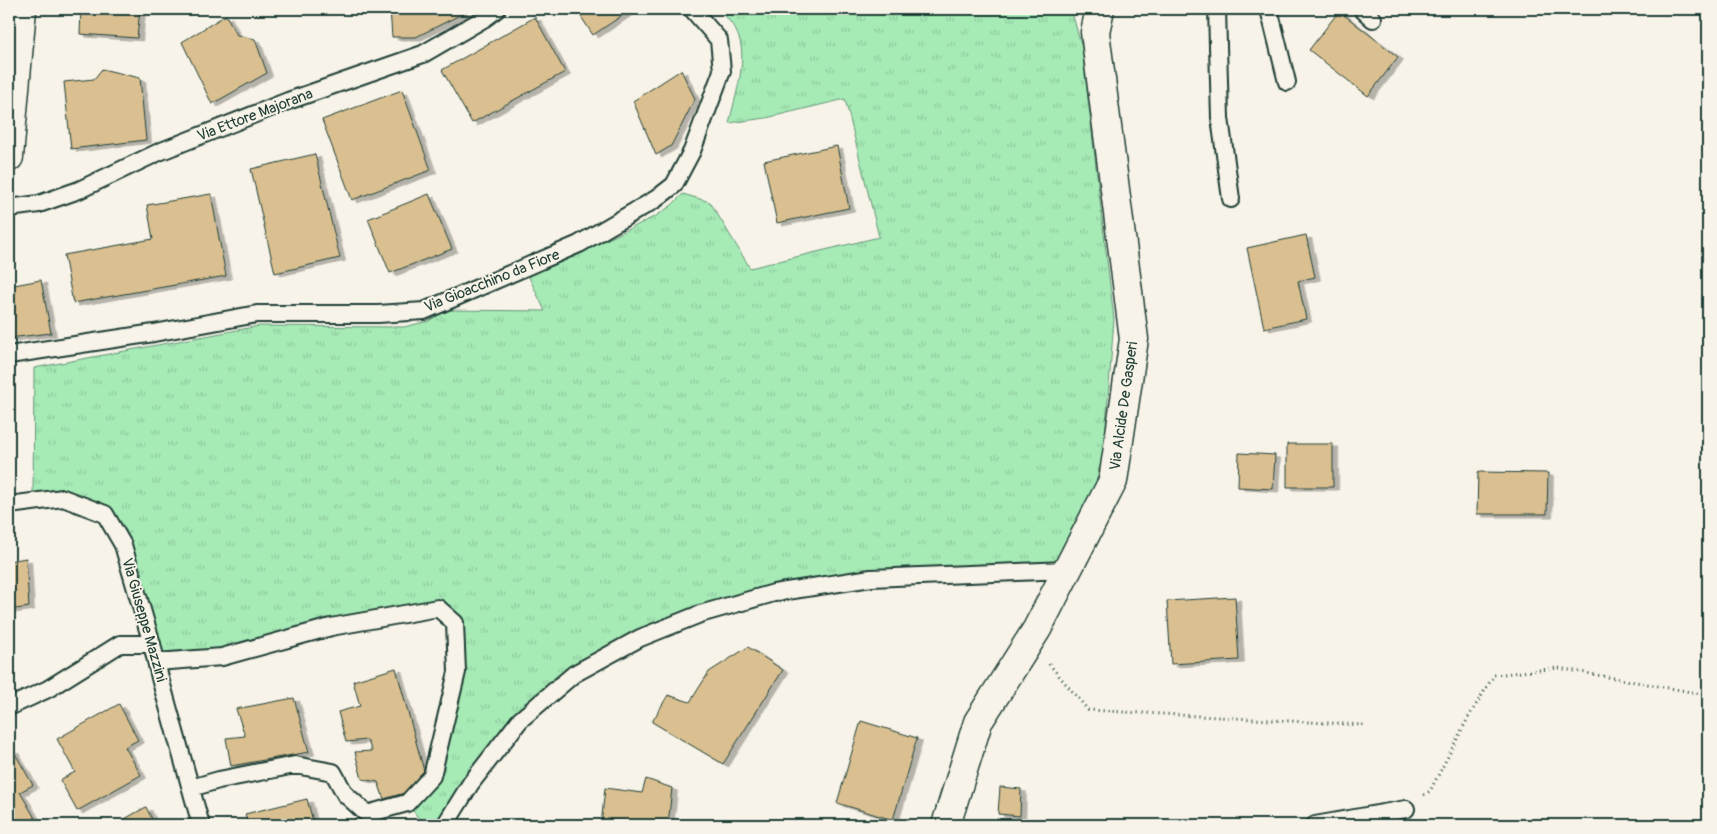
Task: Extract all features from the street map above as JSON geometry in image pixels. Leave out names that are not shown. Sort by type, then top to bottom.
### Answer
[{"type":"main road","points":[[9,157],[22,9]]},
{"type":"main road","name":"Via Alcide De Gasperi","points":[[949,825],[978,722],[1029,641],[1113,481],[1134,340],[1096,32],[1100,9]]},
{"type":"lane","name":"Via Ettore Majorana","points":[[9,208],[39,204],[79,190],[159,152],[270,108],[422,54],[485,18],[497,9]]},
{"type":"lane","name":"Via Gioacchino da Fiore","points":[[9,355],[154,334],[257,314],[378,314],[424,310],[579,244],[656,199],[674,185],[692,151],[722,71],[719,40],[692,9]]},
{"type":"lane","points":[[1217,9],[1220,118],[1231,199]]},
{"type":"lane","points":[[1269,9],[1287,82]]},
{"type":"lane","name":"Via Giuseppe Mazzini","points":[[9,505],[63,498],[105,514],[123,545],[201,825]]},
{"type":"lane","points":[[446,825],[471,783],[520,720],[574,674],[640,638],[700,614],[774,593],[870,578],[1067,570]]},
{"type":"lane","points":[[156,662],[222,657],[331,627],[438,608],[455,622],[457,672],[443,736],[432,776],[407,803],[367,814],[345,794],[333,772],[295,764],[218,780],[191,788]]},
{"type":"lane","points":[[9,707],[48,689],[120,644],[152,644]]},
{"type":"lane","points":[[1314,825],[1406,809]]},
{"type":"path","points":[[1029,641],[1088,710],[1364,725]]},
{"type":"path","points":[[1406,809],[1430,791],[1468,718],[1494,675],[1558,668],[1708,695]]},
{"type":"green space","points":[[719,9],[1071,9],[1082,48],[1114,319],[1104,451],[1094,491],[1055,571],[774,593],[640,638],[520,720],[445,825],[424,825],[407,803],[432,776],[443,736],[455,623],[438,608],[157,662],[105,514],[63,498],[33,502],[34,368],[259,326],[404,327],[429,321],[443,310],[545,311],[529,277],[656,216],[672,205],[683,194],[710,202],[750,268],[879,237],[845,99],[766,118],[729,123],[738,89],[742,52],[736,31]]},
{"type":"building","points":[[81,9],[140,9],[137,38],[80,34]]},
{"type":"building","points":[[390,9],[466,9],[466,12],[416,37],[392,37]]},
{"type":"building","points":[[576,9],[632,9],[593,35]]},
{"type":"building","points":[[1339,11],[1398,57],[1368,96],[1309,50]]},
{"type":"building","points":[[226,15],[237,35],[255,39],[267,73],[212,104],[182,42]]},
{"type":"building","points":[[535,17],[565,72],[472,123],[442,70]]},
{"type":"building","points":[[102,69],[140,78],[146,140],[71,149],[64,82],[94,79]]},
{"type":"building","points":[[681,70],[695,99],[671,146],[656,155],[633,101]]},
{"type":"building","points":[[402,90],[431,170],[352,200],[322,120]]},
{"type":"building","points":[[837,146],[849,208],[777,223],[764,161]]},
{"type":"building","points":[[315,154],[340,258],[275,273],[251,169]]},
{"type":"building","points":[[211,194],[226,276],[73,303],[64,255],[153,239],[147,205]]},
{"type":"building","points":[[429,194],[452,249],[390,273],[368,219]]},
{"type":"building","points":[[1306,235],[1315,277],[1298,281],[1306,319],[1264,328],[1247,248]]},
{"type":"building","points":[[41,280],[51,333],[9,338],[9,286]]},
{"type":"building","points":[[1287,444],[1333,444],[1333,487],[1287,487]]},
{"type":"building","points":[[1239,453],[1275,455],[1273,489],[1238,487]]},
{"type":"building","points":[[1478,472],[1548,473],[1547,514],[1477,514]]},
{"type":"building","points":[[26,558],[29,607],[9,610],[9,561]]},
{"type":"building","points":[[1235,597],[1239,660],[1171,664],[1167,601]]},
{"type":"building","points":[[748,647],[783,670],[723,764],[652,722],[668,695],[690,702],[709,672]]},
{"type":"building","points":[[396,668],[424,771],[404,793],[384,799],[378,782],[362,779],[355,752],[372,751],[367,740],[346,742],[338,712],[360,706],[353,681]]},
{"type":"building","points":[[294,698],[309,752],[231,766],[226,738],[245,736],[236,709]]},
{"type":"building","points":[[119,704],[138,740],[125,747],[141,775],[77,811],[60,780],[75,772],[57,739]]},
{"type":"building","points":[[861,721],[917,738],[893,820],[837,803]]},
{"type":"building","points":[[13,750],[33,785],[20,792],[36,820],[26,825],[9,825],[9,752]]},
{"type":"building","points":[[646,779],[672,788],[668,825],[601,825],[605,788],[642,793]]},
{"type":"building","points":[[1000,787],[1021,789],[1020,816],[998,814]]},
{"type":"building","points":[[307,799],[314,825],[248,825],[245,814]]},
{"type":"building","points":[[146,807],[155,825],[114,825]]}]
